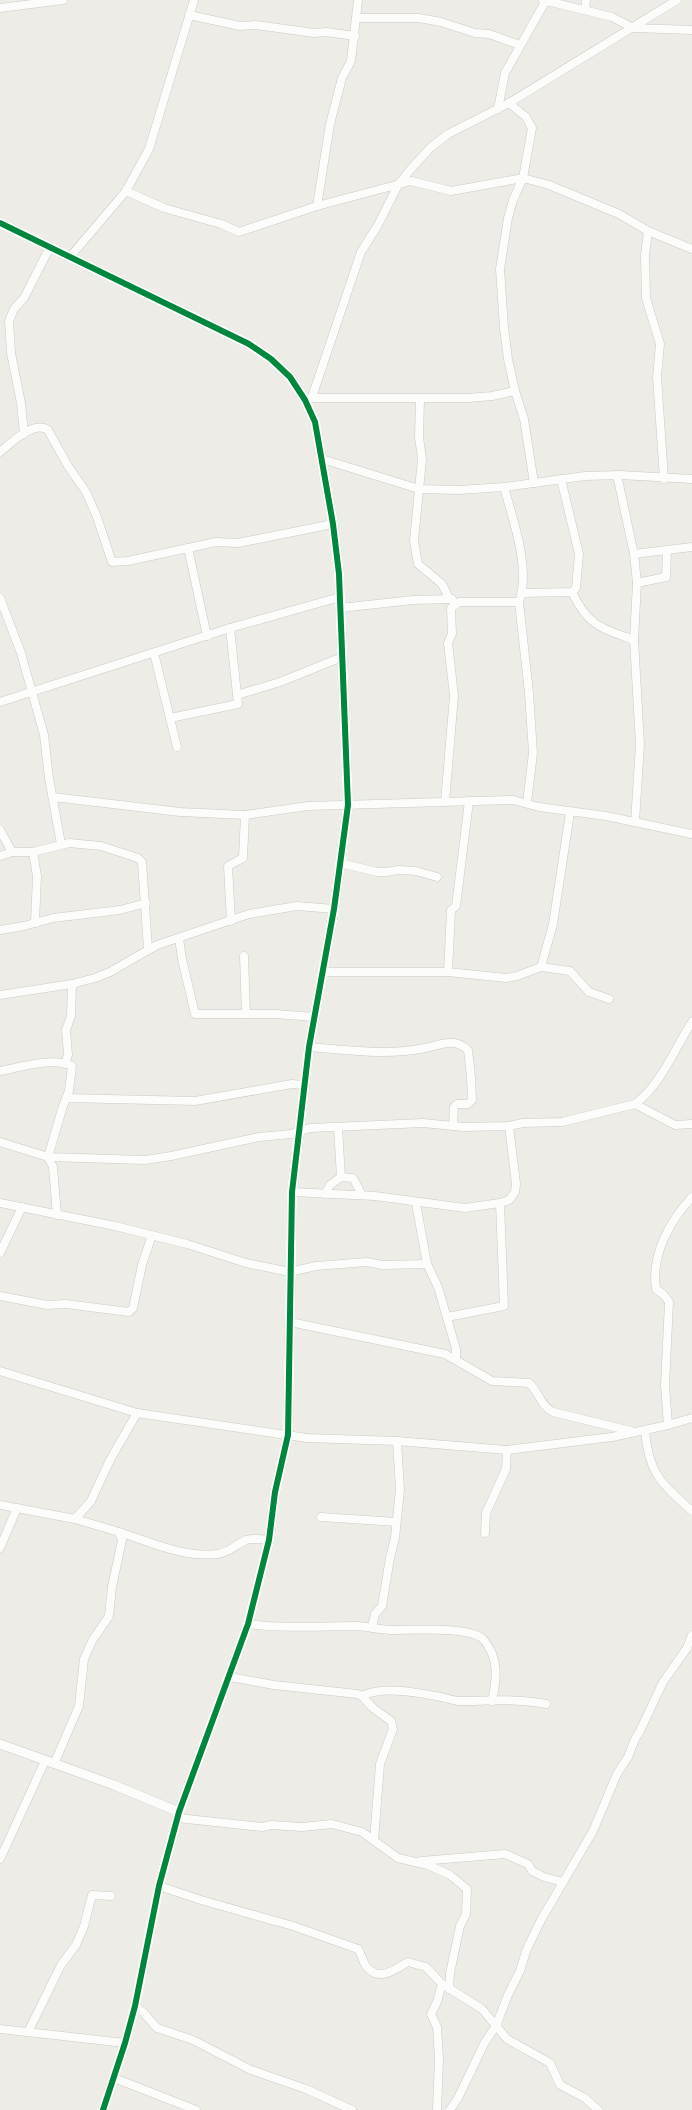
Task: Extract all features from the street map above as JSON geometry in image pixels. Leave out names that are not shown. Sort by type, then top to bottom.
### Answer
[{"type":"street","points":[[0,9],[21,2],[63,0]]},
{"type":"street","points":[[70,257],[126,191],[149,149],[195,0]]},
{"type":"street","points":[[317,206],[330,124],[342,78],[351,61],[358,0]]},
{"type":"street","points":[[585,10],[586,0]]},
{"type":"street","points":[[308,399],[361,252],[378,225],[398,185],[410,170],[448,134],[509,103],[677,0]]},
{"type":"street","points":[[498,109],[505,73],[544,1],[612,17],[633,28],[692,30]]},
{"type":"street","points":[[189,15],[240,26],[256,25],[355,36]]},
{"type":"street","points":[[357,18],[419,18],[441,22],[475,33],[489,34],[519,45]]},
{"type":"street","points":[[509,103],[526,117],[532,129],[523,178],[508,218],[500,268],[504,328],[515,391],[524,419],[534,483]]},
{"type":"street","points":[[126,191],[164,208],[221,224],[239,232],[317,206],[411,181],[451,191],[523,178],[549,185],[619,214],[648,231],[692,249]]},
{"type":"street","points":[[0,223],[249,344],[271,359],[290,377],[308,399],[315,422],[333,524],[340,597],[348,805],[324,972],[309,1047],[292,1192],[288,1435],[276,1486],[263,1569],[248,1624],[179,1815],[159,1886],[135,2006],[103,2110]]},
{"type":"street","points":[[648,231],[645,255],[646,298],[660,344],[657,377],[664,479]]},
{"type":"street","points":[[24,434],[21,403],[11,353],[9,321],[14,309],[24,298],[50,247]]},
{"type":"street","points":[[308,399],[420,400],[492,396],[515,391]]},
{"type":"street","points":[[420,400],[419,437],[423,459],[414,541],[418,564],[442,584],[449,598]]},
{"type":"street","points":[[0,452],[24,434],[44,426],[86,492],[112,562],[128,561],[216,542],[246,541],[333,524]]},
{"type":"street","points":[[322,459],[419,489],[459,490],[504,487],[561,479],[617,475],[692,479]]},
{"type":"street","points":[[617,475],[634,554],[637,583],[634,640],[640,744],[635,822]]},
{"type":"street","points":[[522,593],[572,592],[576,588],[579,554],[561,479]]},
{"type":"street","points":[[504,487],[522,560],[522,593],[519,602],[533,753],[527,803]]},
{"type":"street","points":[[634,554],[692,547]]},
{"type":"street","points":[[188,548],[207,636]]},
{"type":"street","points":[[637,583],[666,577],[667,551]]},
{"type":"street","points":[[572,592],[581,612],[599,628],[634,640]]},
{"type":"street","points":[[0,702],[230,628],[340,597]]},
{"type":"street","points":[[0,598],[33,692],[44,735],[52,797],[62,844]]},
{"type":"street","points":[[340,608],[449,598],[459,602],[519,602]]},
{"type":"street","points":[[445,802],[454,696],[448,643],[452,634],[451,608],[459,602]]},
{"type":"street","points":[[170,718],[238,704],[230,628]]},
{"type":"street","points":[[154,653],[177,747]]},
{"type":"street","points":[[237,695],[280,682],[342,657]]},
{"type":"street","points":[[52,797],[180,812],[245,815],[308,806],[513,800],[570,813],[606,816],[692,834]]},
{"type":"street","points":[[448,972],[451,910],[456,906],[469,801]]},
{"type":"street","points":[[541,967],[553,924],[570,813]]},
{"type":"street","points":[[231,921],[228,866],[243,858],[245,815]]},
{"type":"street","points":[[0,830],[12,852]]},
{"type":"street","points":[[0,856],[12,852],[33,852],[62,844],[87,843],[138,858],[142,862],[148,949]]},
{"type":"street","points":[[33,852],[37,876],[35,923]]},
{"type":"street","points":[[340,863],[377,872],[398,870],[437,877]]},
{"type":"street","points":[[0,930],[54,918],[120,910],[146,903]]},
{"type":"street","points":[[0,995],[72,984],[110,972],[148,949],[274,909],[297,906],[334,909]]},
{"type":"street","points":[[180,938],[182,959],[195,1014],[276,1014],[315,1017]]},
{"type":"street","points":[[244,956],[246,1014]]},
{"type":"street","points":[[324,972],[448,972],[506,978],[541,967],[570,971],[589,992],[609,999]]},
{"type":"street","points":[[65,1064],[68,1055],[66,1030],[70,1016],[72,984]]},
{"type":"street","points":[[0,1142],[48,1157],[130,1160],[159,1158],[259,1137],[291,1134],[310,1128],[423,1123],[453,1126],[509,1126],[523,1123],[562,1122],[635,1104],[644,1098],[676,1053],[682,1037],[692,1022]]},
{"type":"street","points":[[309,1047],[394,1053],[450,1042],[460,1043],[468,1050],[472,1100],[468,1104],[457,1104],[454,1107],[453,1126]]},
{"type":"street","points":[[0,1071],[38,1065],[65,1064],[70,1065],[72,1069],[66,1098],[48,1157],[53,1167],[57,1215]]},
{"type":"street","points":[[66,1098],[195,1101],[292,1084],[305,1085]]},
{"type":"street","points":[[635,1104],[675,1125],[692,1124]]},
{"type":"street","points":[[292,1192],[362,1195],[465,1208],[500,1203],[509,1200],[516,1184],[509,1126]]},
{"type":"street","points":[[338,1128],[341,1177]]},
{"type":"street","points":[[325,1194],[330,1185],[341,1177],[353,1178],[362,1195]]},
{"type":"street","points":[[668,1425],[665,1384],[669,1302],[656,1289],[656,1260],[670,1227],[692,1197]]},
{"type":"street","points":[[0,1203],[115,1226],[187,1244],[246,1263],[290,1272],[316,1266],[367,1262],[382,1265],[427,1264]]},
{"type":"street","points":[[416,1203],[427,1264],[438,1287],[456,1349],[456,1359]]},
{"type":"street","points":[[447,1317],[504,1306],[500,1203]]},
{"type":"street","points":[[0,1253],[22,1207]]},
{"type":"street","points":[[0,1296],[48,1305],[66,1304],[129,1312],[133,1308],[142,1265],[152,1235]]},
{"type":"street","points":[[290,1322],[445,1354],[492,1381],[530,1383],[543,1404],[553,1412],[610,1428],[642,1431]]},
{"type":"street","points":[[0,1371],[137,1413],[288,1435],[507,1450],[586,1442],[692,1418]]},
{"type":"street","points":[[75,1519],[91,1501],[110,1460],[137,1413]]},
{"type":"street","points":[[642,1431],[649,1461],[654,1471],[671,1492],[692,1511]]},
{"type":"street","points":[[372,1628],[375,1614],[382,1606],[395,1538],[400,1490],[397,1441]]},
{"type":"street","points":[[485,1533],[486,1513],[506,1470],[507,1450]]},
{"type":"street","points":[[0,1505],[75,1519],[182,1552],[220,1554],[231,1551],[248,1539],[269,1540]]},
{"type":"street","points":[[0,1548],[17,1508]]},
{"type":"street","points":[[321,1517],[396,1522]]},
{"type":"street","points":[[0,1859],[79,1706],[84,1659],[92,1641],[109,1616],[112,1587],[122,1540],[118,1532]]},
{"type":"street","points":[[248,1624],[273,1628],[448,1630],[478,1636],[483,1640],[496,1667],[497,1678],[492,1701]]},
{"type":"street","points":[[450,2110],[485,2042],[496,2026],[520,1971],[526,1951],[593,1831],[617,1774],[628,1757],[663,1682],[687,1648],[692,1635]]},
{"type":"street","points":[[230,1677],[362,1696],[379,1691],[392,1691],[457,1701],[532,1701],[546,1704]]},
{"type":"street","points":[[362,1696],[373,1708],[391,1721],[393,1729],[380,1764],[374,1840]]},
{"type":"street","points":[[0,1744],[114,1785],[179,1815],[262,1827],[332,1824],[362,1832],[398,1858],[428,1865],[450,1875],[467,1889],[466,1914],[460,1926],[449,1989]]},
{"type":"street","points":[[411,1862],[505,1854],[528,1864],[532,1872],[563,1882]]},
{"type":"street","points":[[159,1886],[293,1926],[327,1940],[358,1949],[364,1964],[370,1970],[380,1974],[388,1974],[408,1962],[426,1966],[442,1984],[482,2009],[507,2039],[550,2063],[560,2085],[585,2098],[598,2110]]},
{"type":"street","points":[[27,2032],[61,1965],[76,1945],[84,1926],[92,1895],[111,1896]]},
{"type":"street","points":[[437,2110],[439,2059],[437,2027],[431,2013],[442,1984]]},
{"type":"street","points":[[135,2006],[157,2028],[193,2040],[251,2070],[352,2110]]},
{"type":"street","points":[[0,2029],[125,2043]]},
{"type":"street","points":[[114,2078],[196,2110]]},
{"type":"cycle path","points":[[0,223],[249,344],[271,359],[290,377],[305,400],[315,422],[333,524],[339,574],[348,805],[334,909],[309,1047],[292,1192],[288,1435],[275,1492],[269,1540],[248,1624],[179,1812],[159,1886],[135,2006],[103,2110]]}]
